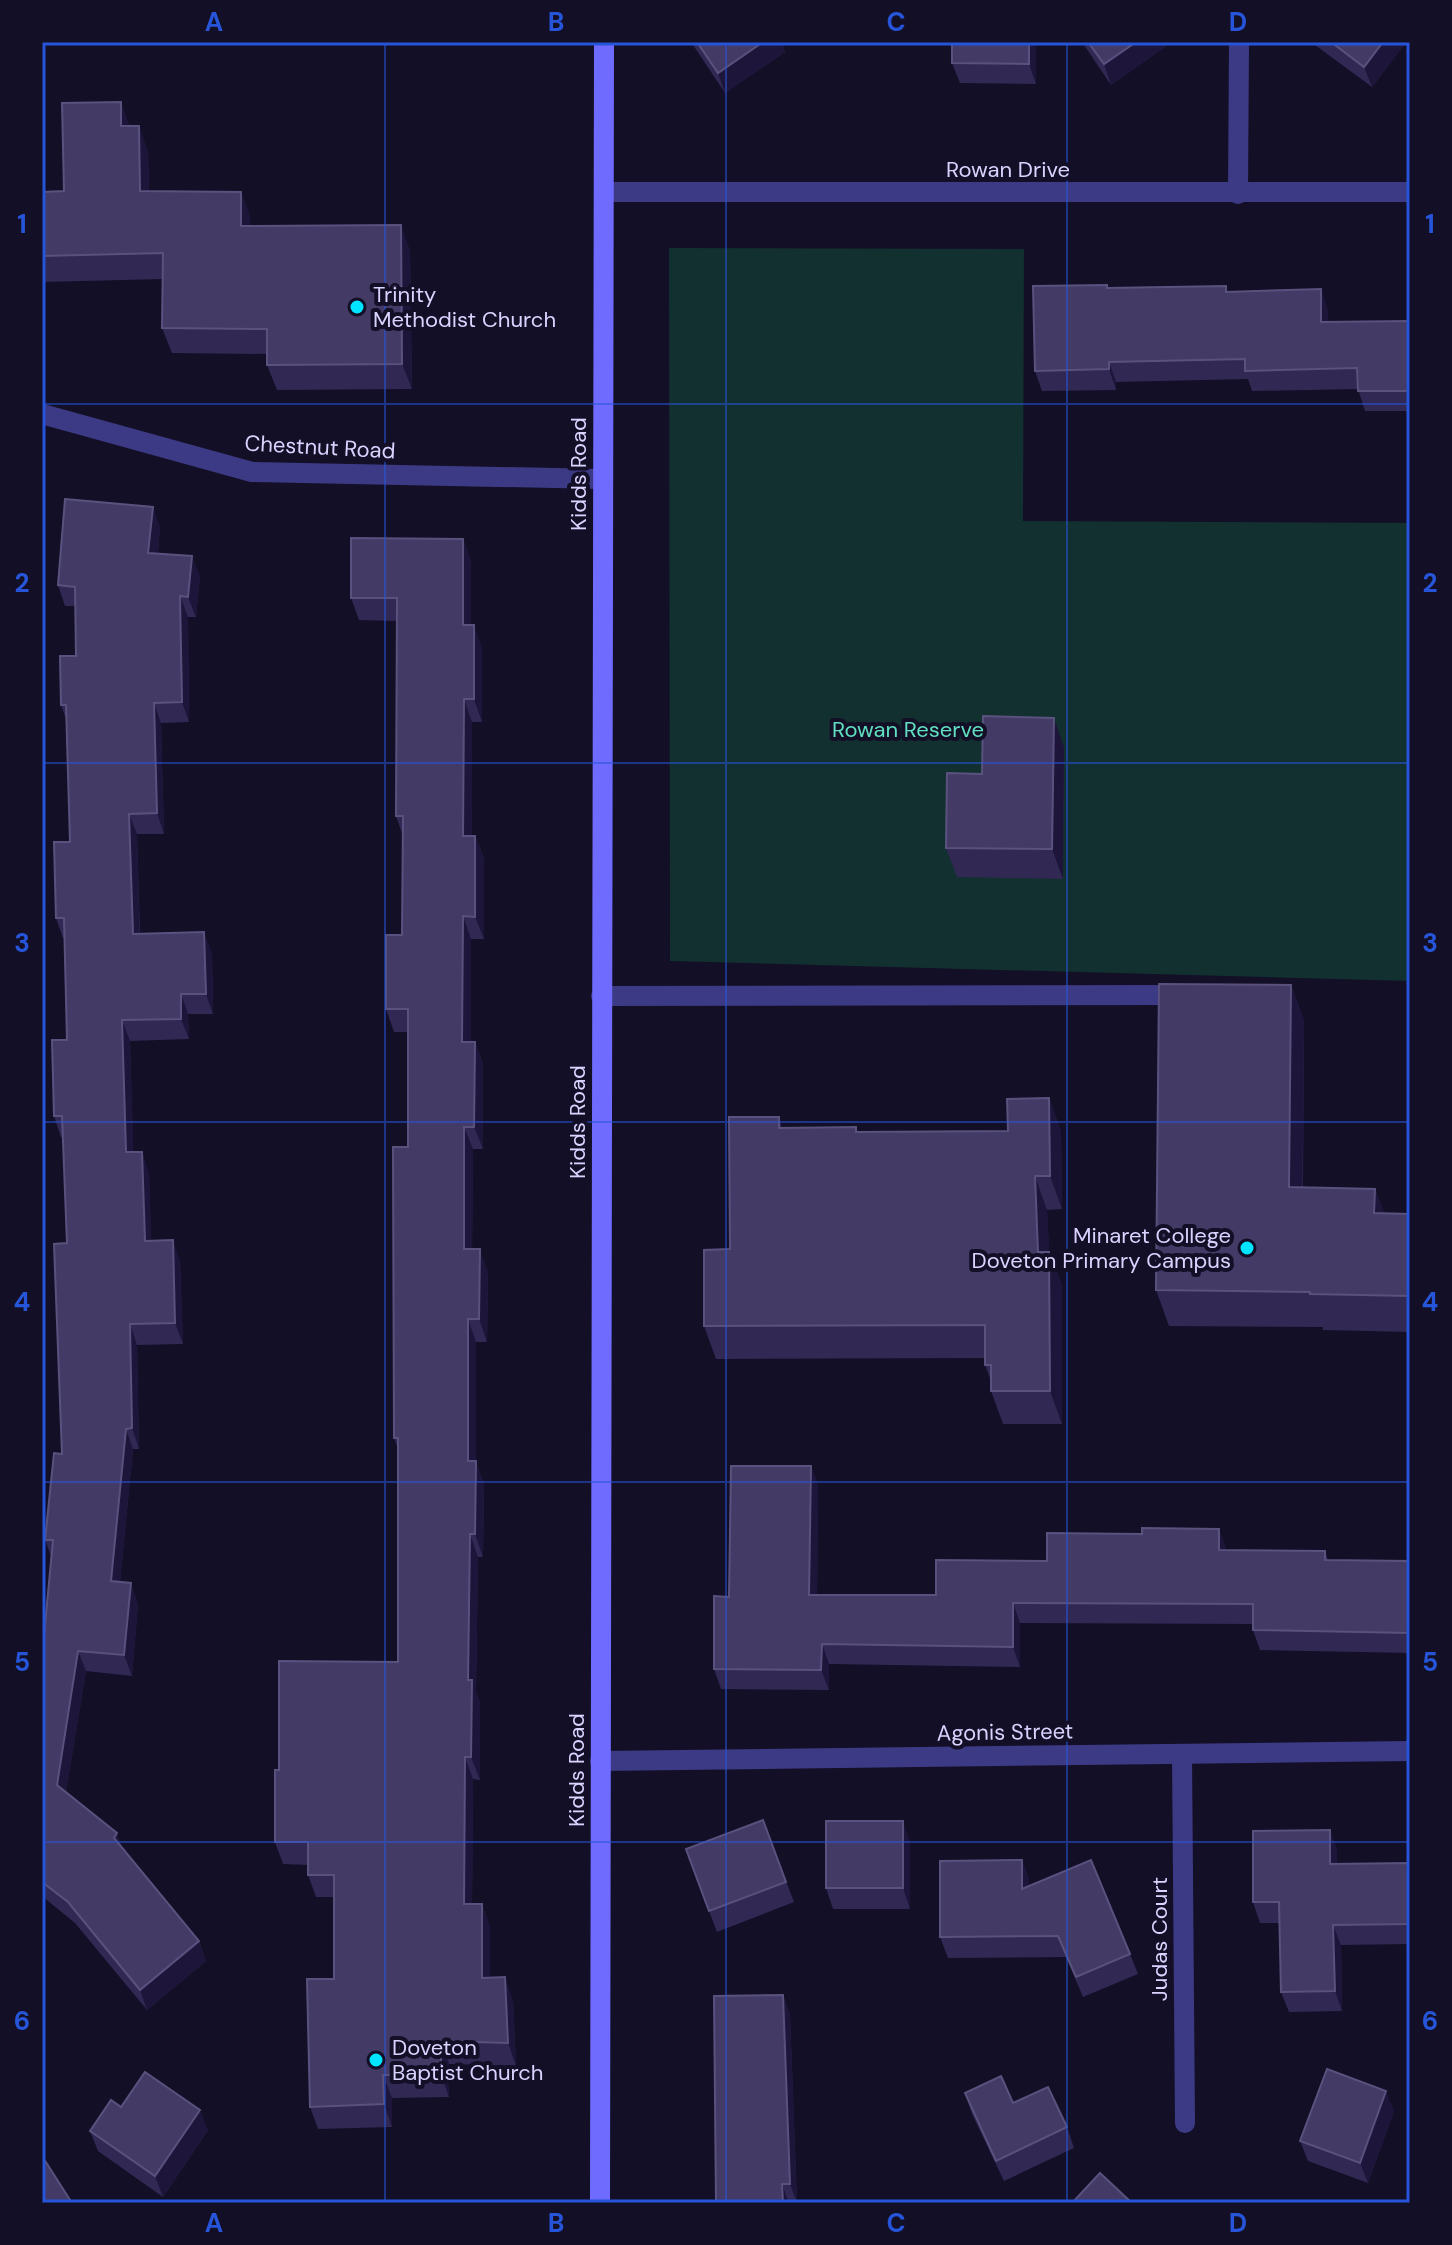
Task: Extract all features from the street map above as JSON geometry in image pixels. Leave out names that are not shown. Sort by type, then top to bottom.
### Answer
[{"type":"main road","name":"Kidds Road","points":[[600,2203],[604,42]]},
{"type":"street","points":[[1238,194],[1239,42]]},
{"type":"street","name":"Rowan Drive","points":[[605,192],[1410,192]]},
{"type":"street","name":"Chestnut Road","points":[[42,414],[252,472],[602,479]]},
{"type":"street","points":[[601,996],[1199,995]]},
{"type":"street","name":"Agonis Street","points":[[600,1761],[1410,1751]]},
{"type":"street","name":"Judas Court","points":[[1182,1754],[1185,2123]]},
{"type":"green space","name":"Rowan Reserve","points":[[669,248],[1024,249],[1023,521],[1410,523],[1410,981],[670,961]]},
{"type":"building","points":[[697,42],[763,42],[718,73]]},
{"type":"building","points":[[952,42],[1029,42],[1029,64],[952,63]]},
{"type":"building","points":[[1088,42],[1136,42],[1104,64]]},
{"type":"building","points":[[1331,42],[1383,42],[1364,67]]},
{"type":"building","points":[[121,102],[121,126],[139,126],[140,191],[241,192],[241,226],[401,225],[402,364],[267,365],[267,329],[162,328],[163,253],[42,256],[42,192],[64,191],[62,103]]},
{"type":"building","points":[[1107,285],[1107,288],[1226,286],[1226,292],[1321,289],[1321,322],[1410,321],[1410,391],[1358,391],[1357,368],[1245,371],[1245,359],[1109,362],[1109,369],[1035,371],[1033,286]]},
{"type":"building","points":[[65,499],[153,507],[148,553],[192,556],[188,597],[180,596],[182,702],[154,703],[157,813],[129,814],[133,934],[204,932],[206,994],[181,994],[181,1019],[122,1020],[126,1152],[142,1152],[145,1241],[173,1240],[175,1323],[130,1324],[132,1428],[126,1429],[111,1581],[131,1583],[124,1655],[78,1651],[57,1785],[117,1833],[114,1838],[199,1941],[140,1990],[68,1902],[42,1882],[42,1657],[53,1540],[45,1540],[54,1453],[62,1454],[54,1244],[67,1243],[62,1116],[54,1116],[52,1040],[67,1040],[64,918],[56,918],[54,842],[70,842],[66,705],[61,705],[60,656],[76,656],[75,587],[58,585]]},
{"type":"building","points":[[351,538],[463,539],[463,625],[474,625],[474,699],[464,699],[463,836],[475,836],[475,917],[463,916],[462,1042],[475,1042],[474,1127],[464,1127],[464,1249],[480,1249],[479,1319],[468,1319],[468,1461],[476,1461],[475,1534],[470,1534],[468,1680],[472,1680],[471,1757],[465,1757],[464,1904],[482,1904],[482,1978],[505,1977],[508,2043],[441,2041],[441,2074],[383,2075],[384,2104],[310,2107],[307,1979],[334,1979],[334,1875],[308,1875],[308,1842],[275,1842],[275,1770],[279,1770],[279,1661],[398,1662],[393,1147],[408,1147],[408,1009],[386,1009],[386,935],[402,935],[403,816],[396,816],[397,598],[351,598]]},
{"type":"building","points":[[983,716],[1054,718],[1052,849],[946,848],[947,773],[982,774]]},
{"type":"building","points":[[1159,984],[1291,985],[1289,1187],[1375,1189],[1374,1213],[1410,1214],[1410,1296],[1156,1290]]},
{"type":"building","points":[[1049,1098],[1050,1176],[1035,1176],[1038,1252],[1049,1252],[1050,1391],[991,1391],[991,1365],[985,1365],[985,1325],[704,1326],[704,1250],[730,1249],[729,1117],[779,1117],[779,1128],[856,1127],[856,1132],[1008,1131],[1007,1099]]},
{"type":"building","points":[[731,1466],[811,1466],[809,1595],[936,1595],[936,1560],[1047,1561],[1047,1533],[1142,1534],[1142,1528],[1219,1529],[1219,1550],[1325,1551],[1325,1560],[1410,1561],[1410,1633],[1253,1630],[1253,1604],[1013,1603],[1013,1647],[822,1644],[821,1670],[714,1669],[714,1596],[729,1597]]},
{"type":"building","points":[[763,1820],[786,1882],[709,1911],[686,1849]]},
{"type":"building","points":[[826,1821],[903,1821],[903,1888],[826,1888]]},
{"type":"building","points":[[1330,1830],[1330,1864],[1410,1863],[1410,1924],[1333,1925],[1335,1991],[1281,1992],[1279,1902],[1253,1902],[1253,1831]]},
{"type":"building","points":[[1022,1860],[1022,1889],[1091,1860],[1130,1954],[1076,1977],[1058,1936],[940,1937],[940,1861]]},
{"type":"building","points":[[783,1995],[790,2184],[782,2184],[783,2203],[716,2203],[714,1996]]},
{"type":"building","points":[[1327,2069],[1386,2091],[1360,2163],[1300,2141]]},
{"type":"building","points":[[145,2072],[200,2110],[155,2176],[90,2131],[111,2100],[121,2107]]},
{"type":"building","points":[[1001,2076],[1013,2103],[1048,2087],[1067,2127],[996,2161],[965,2093]]},
{"type":"building","points":[[42,2156],[72,2203],[42,2203]]},
{"type":"building","points":[[1100,2173],[1132,2203],[1072,2203]]},
{"type":"place","name":"Trinity Methodist Church","points":[[357,307]]},
{"type":"place","name":"Minaret College Doveton Primary Campus","points":[[1247,1248]]},
{"type":"place","name":"Doveton Baptist Church","points":[[376,2060]]}]
